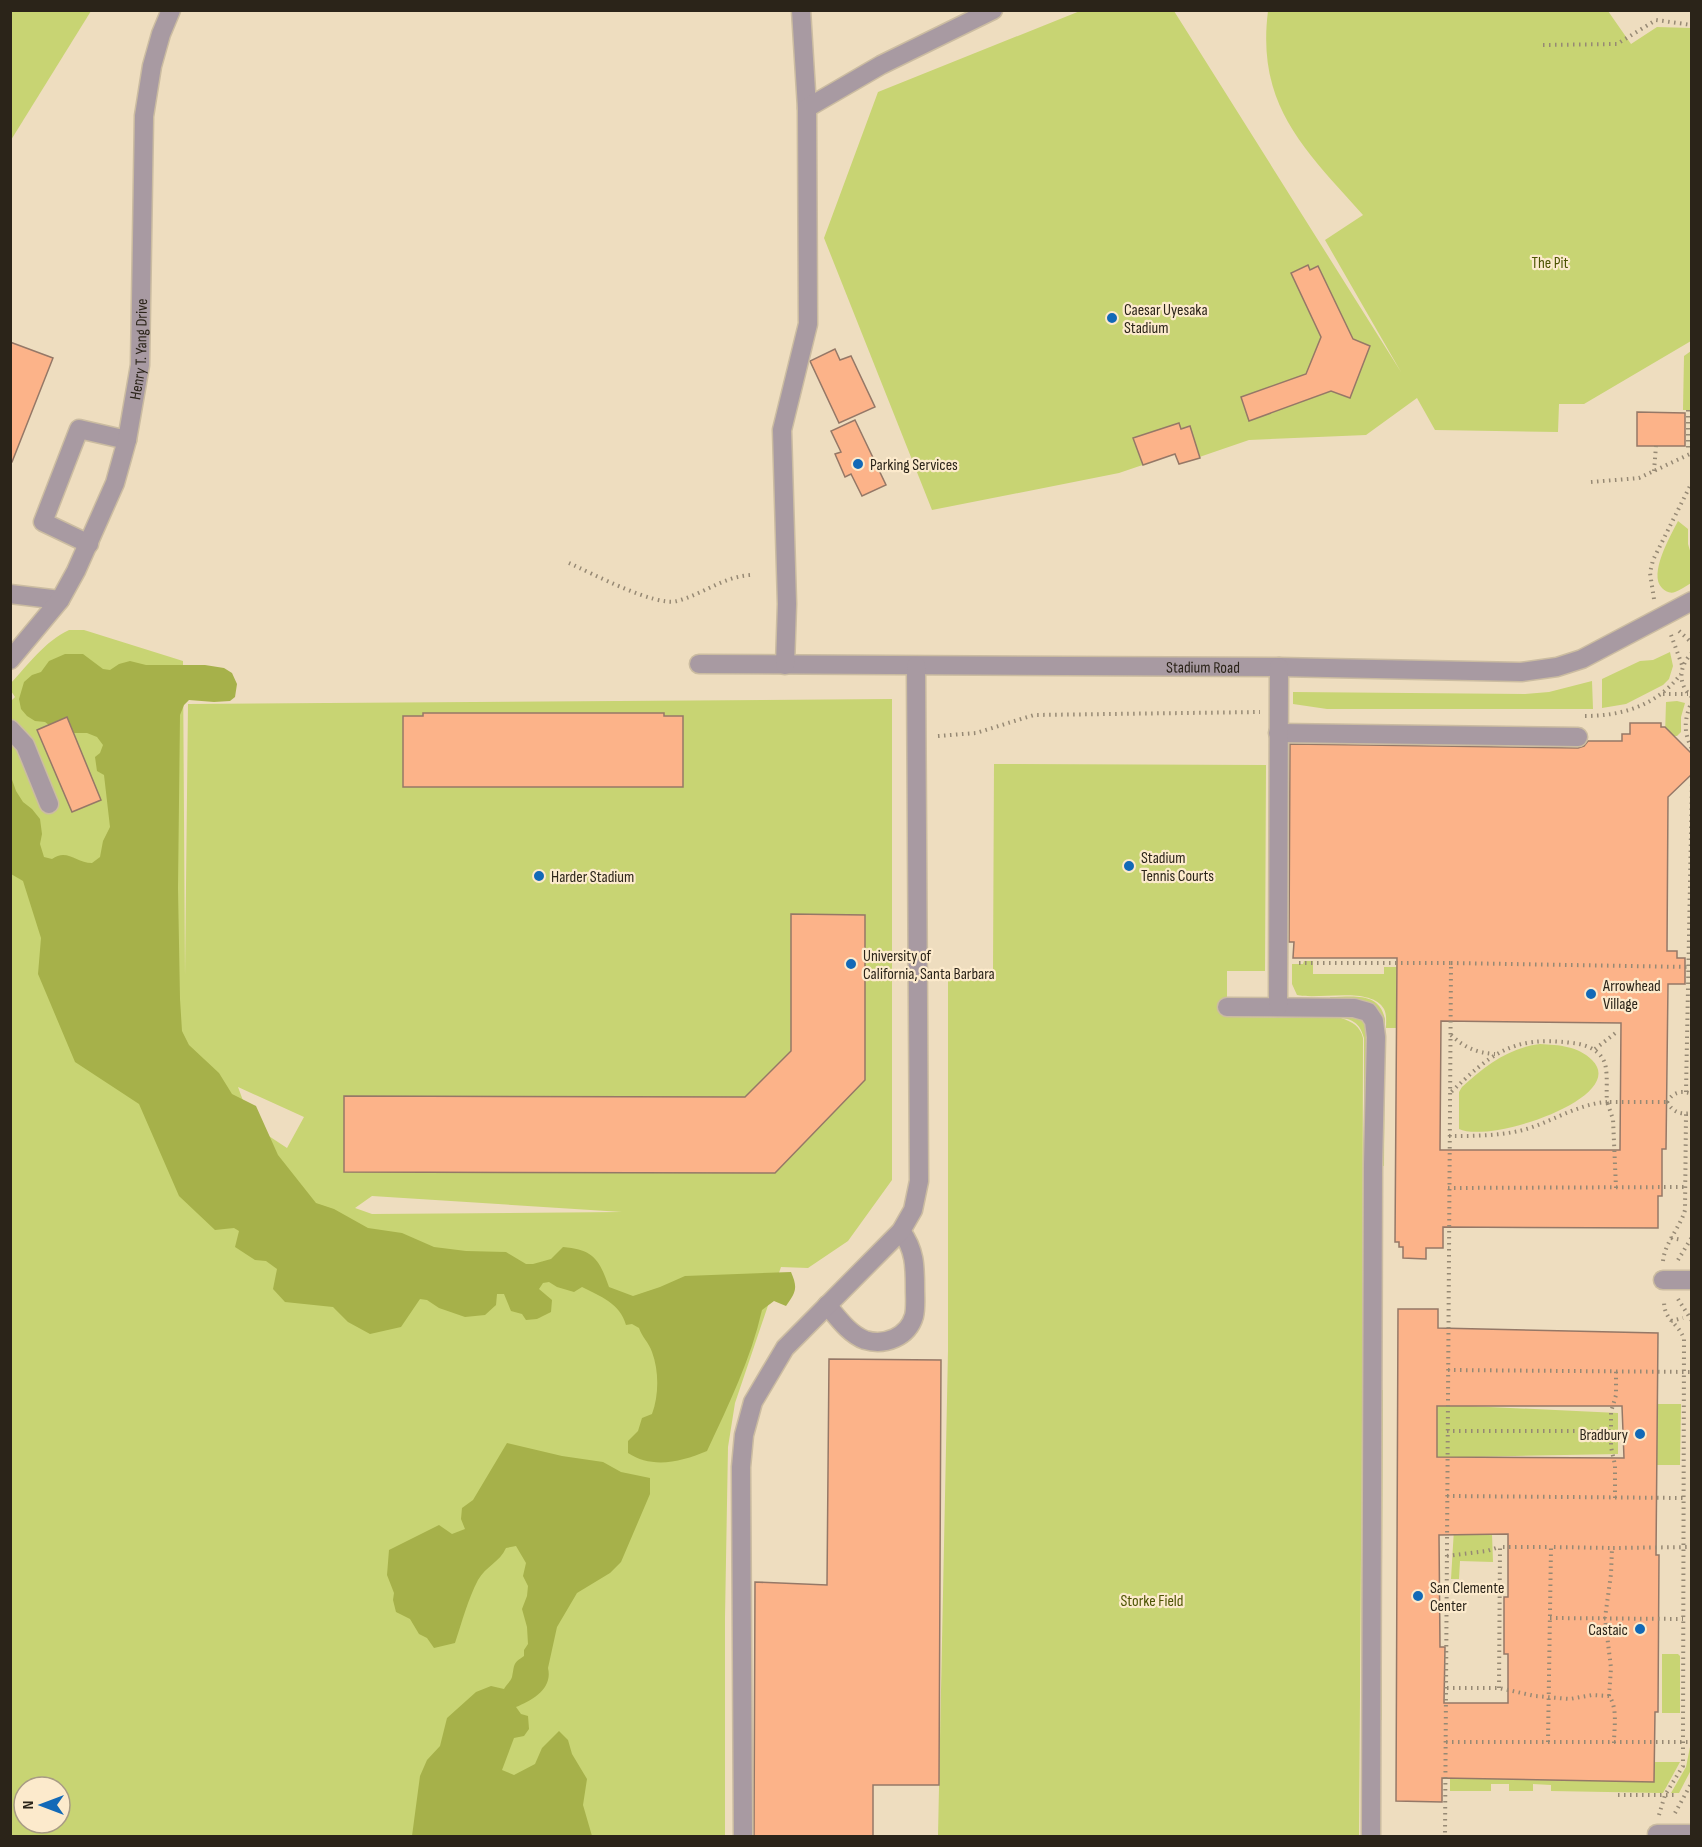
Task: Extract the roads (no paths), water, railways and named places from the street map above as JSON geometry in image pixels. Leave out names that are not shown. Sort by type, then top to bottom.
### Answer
[{"type":"street","name":"Henry T. Yang Drive","points":[[10,660],[60,600],[89,544],[115,483],[128,440],[141,345],[144,116],[155,56],[171,10]]},
{"type":"street","points":[[785,665],[787,604],[782,430],[808,324],[807,108],[801,10]]},
{"type":"street","points":[[807,108],[881,65],[993,10]]},
{"type":"street","points":[[89,544],[43,522],[46,512],[79,429],[128,440]]},
{"type":"street","points":[[10,594],[60,600]]},
{"type":"street","name":"Stadium Road","points":[[699,664],[1521,672],[1557,667],[1582,659],[1692,601]]},
{"type":"street","points":[[743,1836],[741,1467],[744,1435],[753,1402],[785,1348],[901,1232],[913,1210],[919,1181],[916,666]]},
{"type":"street","points":[[1278,1007],[1279,668]]},
{"type":"street","points":[[10,729],[25,745],[49,804]]},
{"type":"street","points":[[1278,733],[1578,737]]},
{"type":"street","points":[[1227,1007],[1346,1008],[1368,1012],[1374,1021],[1376,1036],[1373,1166],[1371,1836]]},
{"type":"street","points":[[827,1305],[846,1327],[865,1340],[884,1342],[897,1338],[908,1329],[914,1315],[916,1262],[909,1242],[901,1232]]},
{"type":"street","points":[[1663,1281],[1692,1280]]},
{"type":"street","points":[[1662,1829],[1692,1834]]},
{"type":"place","name":"Caesar Uyesaka Stadium","points":[[1112,318]]},
{"type":"place","name":"Parking Services","points":[[858,464]]},
{"type":"place","name":"Stadium Tennis Courts","points":[[1129,866]]},
{"type":"place","name":"Harder Stadium","points":[[539,876]]},
{"type":"place","name":"University of California, Santa Barbara","points":[[851,964]]},
{"type":"place","name":"Arrowhead Village","points":[[1591,994]]},
{"type":"place","name":"Bradbury","points":[[1640,1434]]},
{"type":"place","name":"San Clemente Center","points":[[1418,1596]]},
{"type":"place","name":"Castaic","points":[[1640,1629]]},
{"type":"park label","name":"The Pit","points":[[1550,262]]},
{"type":"park label","name":"Storke Field","points":[[1152,1600]]}]
